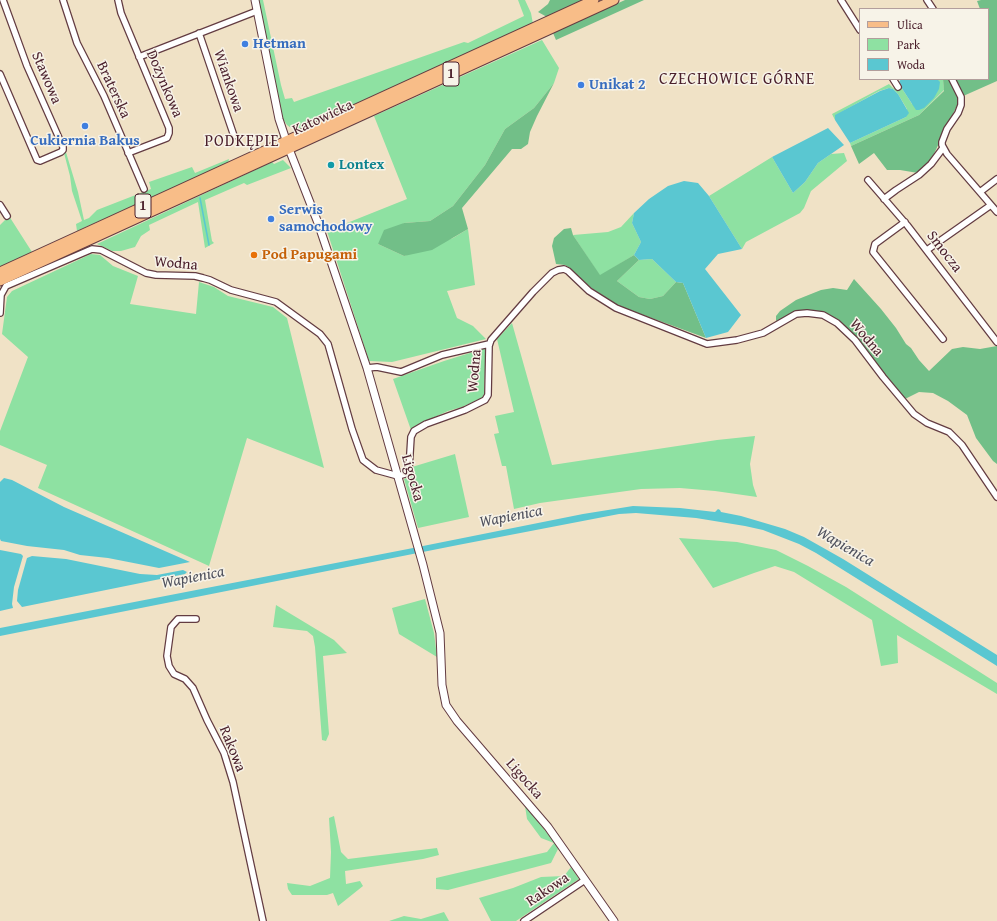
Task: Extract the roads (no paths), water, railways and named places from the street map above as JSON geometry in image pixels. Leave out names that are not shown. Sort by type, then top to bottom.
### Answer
[{"type":"main road","name":"Katowicka","points":[[0,281],[594,0]]},
{"type":"main road","name":"Katowicka","points":[[0,272],[614,0]]},
{"type":"street","name":"Stawowa","points":[[0,74],[35,158],[40,161],[61,152],[63,147],[27,66],[3,0]]},
{"type":"street","name":"Braterska","points":[[63,0],[77,43],[104,96],[144,189]]},
{"type":"street","name":"Dożynkowa","points":[[118,0],[121,14],[170,133],[164,140],[128,154]]},
{"type":"street","name":"Ligocka","points":[[255,0],[277,113],[287,145],[318,223],[367,368],[422,562],[440,633],[442,685],[446,705],[457,721],[548,827],[614,921]]},
{"type":"street","points":[[841,0],[859,28]]},
{"type":"street","points":[[139,57],[257,11]]},
{"type":"street","name":"Wiankowa","points":[[199,33],[234,136]]},
{"type":"street","points":[[894,80],[898,87]]},
{"type":"street","points":[[952,80],[962,102],[958,113],[950,124],[943,138],[943,148],[997,212]]},
{"type":"street","points":[[884,199],[919,175],[931,164],[943,148]]},
{"type":"street","points":[[980,192],[997,179]]},
{"type":"street","name":"Smocza","points":[[868,180],[905,222],[997,342]]},
{"type":"street","points":[[0,205],[6,216]]},
{"type":"street","points":[[927,250],[991,205]]},
{"type":"street","points":[[905,222],[875,244],[873,252],[943,339]]},
{"type":"street","name":"Wodna","points":[[0,313],[1,295],[6,286],[92,249],[101,250],[146,273],[156,275],[195,276],[210,280],[231,290],[276,302],[320,334],[328,344],[352,429],[363,460],[376,470],[398,476],[405,474],[409,470],[411,437],[414,431],[426,424],[465,410],[485,400],[488,395],[489,344],[491,340],[552,272],[564,269],[589,291],[616,308],[707,344],[737,340],[763,333],[796,314],[824,314],[837,323],[855,340],[883,378],[914,414],[927,423],[950,432],[962,445],[997,497]]},
{"type":"street","points":[[367,368],[376,367],[400,372],[442,355],[489,344]]},
{"type":"street","name":"Rakowa","points":[[196,619],[178,619],[172,626],[167,656],[169,666],[174,674],[185,679],[193,688],[224,753],[233,782],[263,921]]},
{"type":"street","name":"Rakowa","points":[[524,921],[585,880]]},
{"type":"water","points":[[900,80],[938,80],[940,82],[939,89],[934,98],[924,108],[916,110],[899,82]]},
{"type":"water","points":[[889,88],[893,89],[898,94],[909,113],[906,117],[850,143],[835,120],[835,115],[880,91]]},
{"type":"water","points":[[828,128],[844,145],[818,163],[805,182],[793,193],[772,157]]},
{"type":"water","points":[[684,181],[698,183],[709,196],[742,249],[718,254],[705,269],[741,315],[728,332],[706,338],[683,283],[676,282],[652,259],[639,260],[634,255],[641,242],[632,223],[634,213],[649,199],[668,186]]},
{"type":"water","points":[[4,478],[12,480],[64,507],[190,562],[159,568],[108,558],[80,555],[64,550],[27,546],[1,541],[0,482]]},
{"type":"water","points":[[633,506],[680,508],[715,512],[718,509],[721,512],[741,516],[785,529],[804,537],[843,559],[997,655],[997,666],[816,553],[799,544],[763,530],[745,526],[696,518],[636,513],[619,514],[458,545],[0,636],[0,628],[583,514]]},
{"type":"water","points":[[0,550],[21,554],[23,556],[14,587],[13,608],[0,611]]},
{"type":"water","points":[[32,556],[66,559],[140,574],[157,575],[183,570],[187,572],[185,574],[22,607],[17,601],[18,590],[27,558]]},
{"type":"waterway","points":[[200,198],[209,245]]},
{"type":"place","name":"Hetman","points":[[245,44]]},
{"type":"place","name":"Unikat 2","points":[[581,85]]},
{"type":"place","name":"Cukiernia Bakus","points":[[85,126]]},
{"type":"place","name":"Lontex","points":[[331,165]]},
{"type":"place","name":"Serwis samochodowy","points":[[271,219]]},
{"type":"place","name":"Pod Papugami","points":[[254,255]]},
{"type":"district","name":"CZECHOWICE GÓRNE","points":[[737,80]]},
{"type":"district","name":"PODKĘPIE","points":[[242,142]]},
{"type":"water label","name":"Wapienica","points":[[511,517]]},
{"type":"water label","name":"Wapienica","points":[[845,547]]},
{"type":"water label","name":"Wapienica","points":[[193,578]]}]
